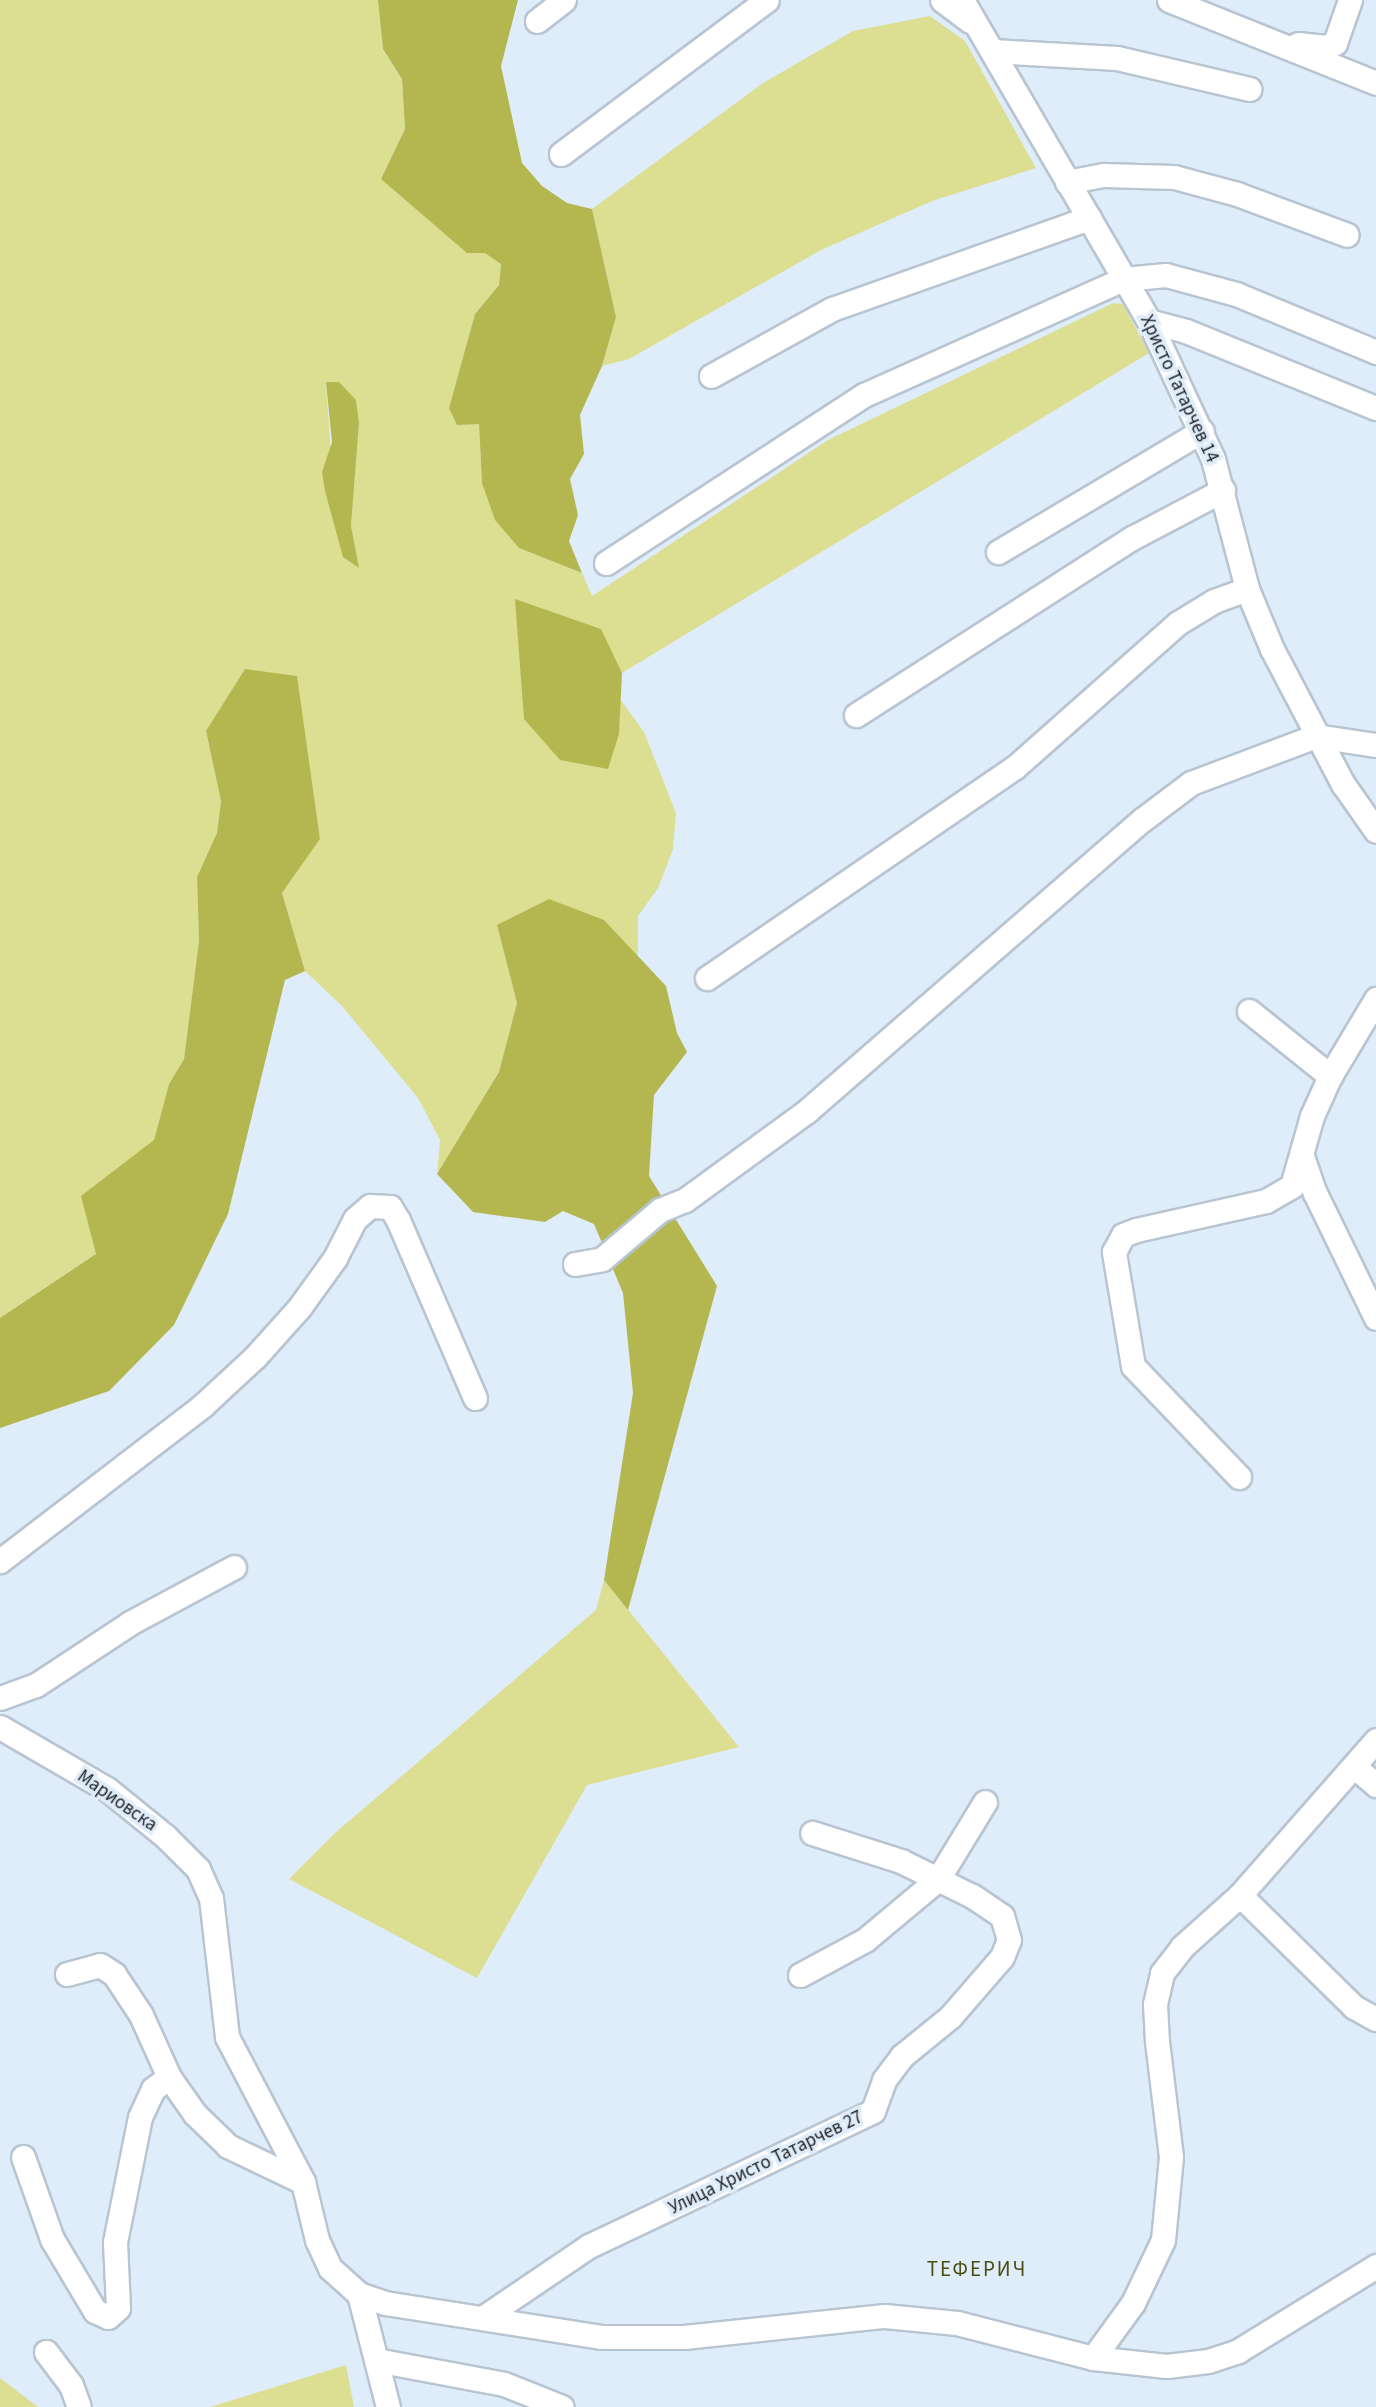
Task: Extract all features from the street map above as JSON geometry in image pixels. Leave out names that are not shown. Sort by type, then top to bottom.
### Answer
[{"type":"street","points":[[537,22],[564,0]]},
{"type":"street","points":[[561,154],[767,0]]},
{"type":"street","points":[[942,0],[976,25]]},
{"type":"street","name":"Христо Татарчев 14","points":[[962,0],[1149,321],[1202,431],[1223,490],[1247,589],[1317,736],[1376,831]]},
{"type":"street","points":[[1169,0],[1376,83]]},
{"type":"street","points":[[1264,36],[1326,47],[1340,36],[1350,0]]},
{"type":"street","points":[[992,51],[1117,58],[1250,89]]},
{"type":"street","points":[[1067,182],[1114,174],[1174,177],[1237,194],[1347,235]]},
{"type":"street","points":[[711,376],[832,309],[1089,218]]},
{"type":"street","points":[[606,563],[864,395],[1123,279],[1166,275],[1236,294],[1376,352]]},
{"type":"street","points":[[1149,321],[1186,331],[1376,408]]},
{"type":"street","points":[[998,552],[1202,431]]},
{"type":"street","points":[[856,715],[1132,538],[1223,490]]},
{"type":"street","points":[[707,978],[1014,768],[1178,623],[1214,601],[1247,589]]},
{"type":"street","points":[[575,1264],[601,1259],[660,1210],[685,1200],[807,1111],[1170,797],[1213,773],[1317,736],[1376,745]]},
{"type":"street","points":[[1240,1477],[1147,1386],[1133,1366],[1114,1252],[1123,1235],[1136,1230],[1276,1197],[1292,1186],[1301,1151],[1330,1076],[1376,999]]},
{"type":"street","points":[[1249,1011],[1330,1076]]},
{"type":"street","points":[[1301,1151],[1315,1193],[1376,1318]]},
{"type":"street","points":[[0,1561],[201,1406],[255,1357],[299,1308],[335,1258],[355,1219],[370,1206],[390,1207],[398,1220],[475,1398]]},
{"type":"street","points":[[0,1698],[36,1685],[130,1623],[234,1567]]},
{"type":"street","name":"Мариовска","points":[[0,1727],[107,1789],[165,1836],[198,1869],[211,1898],[227,2037],[303,2182],[317,2240],[330,2268],[359,2294]]},
{"type":"street","points":[[1093,2358],[1133,2303],[1163,2240],[1171,2157],[1155,2004],[1162,1973],[1182,1947],[1240,1895],[1376,1740]]},
{"type":"street","points":[[1354,1766],[1376,1785]]},
{"type":"street","points":[[800,1975],[865,1940],[939,1879],[985,1802]]},
{"type":"street","name":"Улица Христо Татарчев 27","points":[[484,2317],[590,2246],[873,2111],[884,2080],[902,2056],[983,1982],[1009,1940],[1002,1916],[939,1879],[901,1861],[812,1833]]},
{"type":"street","points":[[1240,1895],[1354,2007],[1376,2019]]},
{"type":"street","points":[[67,1975],[100,1965],[114,1974],[141,2015],[169,2077],[195,2114],[228,2146],[303,2182]]},
{"type":"street","points":[[23,2157],[63,2259],[95,2311],[111,2316],[118,2308],[115,2242],[140,2117],[153,2089],[169,2077]]},
{"type":"street","points":[[359,2294],[386,2303],[601,2337],[684,2337],[885,2316],[1002,2331],[1093,2358],[1132,2366],[1208,2361],[1276,2330],[1376,2266]]},
{"type":"street","points":[[359,2294],[388,2407]]},
{"type":"street","points":[[46,2352],[71,2385],[79,2407]]},
{"type":"street","points":[[376,2360],[504,2384],[562,2407]]},
{"type":"green space","points":[[0,0],[378,0],[383,49],[402,79],[405,129],[381,179],[501,263],[499,285],[475,314],[449,408],[479,424],[482,483],[519,548],[582,573],[592,596],[828,440],[1113,303],[1123,304],[1149,353],[622,673],[604,641],[521,660],[524,719],[619,734],[620,699],[644,732],[676,813],[673,849],[658,888],[638,916],[638,961],[604,920],[497,925],[517,1003],[499,1072],[437,1174],[440,1140],[418,1098],[342,1006],[305,971],[282,893],[320,839],[304,728],[206,731],[221,801],[217,833],[197,877],[199,941],[184,1059],[169,1084],[154,1140],[96,1254],[0,1318]],"holes":[[[338,382],[356,400],[359,423],[351,526],[358,567],[322,472],[331,454],[326,383]]]},
{"type":"green space","points":[[930,16],[965,41],[1036,168],[932,201],[821,250],[629,359],[602,366],[616,317],[592,209],[763,83],[853,31]]},
{"type":"green space","points":[[604,1580],[739,1747],[587,1785],[477,1978],[289,1879],[335,1833],[596,1610]]},
{"type":"green space","points":[[346,2365],[354,2407],[210,2407]]},
{"type":"green space","points":[[0,2378],[38,2407],[0,2407]]},
{"type":"shaded area","points":[[378,0],[518,0],[501,66],[522,163],[542,186],[567,203],[592,209],[616,317],[602,366],[580,415],[584,454],[570,479],[578,515],[569,541],[582,573],[519,548],[495,520],[482,483],[479,424],[457,425],[449,408],[475,314],[499,285],[501,264],[485,253],[467,253],[381,179],[405,129],[402,79],[383,49]]},
{"type":"shaded area","points":[[326,382],[339,382],[356,400],[359,423],[351,526],[359,568],[343,557],[325,491],[322,472],[332,442]]},
{"type":"shaded area","points":[[515,599],[601,629],[622,673],[619,734],[608,769],[560,760],[524,719]]},
{"type":"shaded area","points":[[245,669],[297,676],[320,839],[282,893],[305,971],[285,980],[228,1214],[174,1325],[109,1391],[0,1428],[0,1318],[96,1254],[81,1196],[154,1140],[169,1084],[184,1059],[199,941],[197,877],[217,833],[221,801],[206,731]]},
{"type":"shaded area","points":[[549,899],[604,920],[666,986],[677,1033],[687,1052],[654,1095],[649,1176],[717,1286],[628,1610],[604,1580],[633,1393],[623,1293],[594,1224],[563,1211],[545,1222],[473,1212],[437,1174],[499,1072],[517,1003],[497,925]]},
{"type":"district","name":"ТЕФЕРИЧ","points":[[977,2269]]}]
